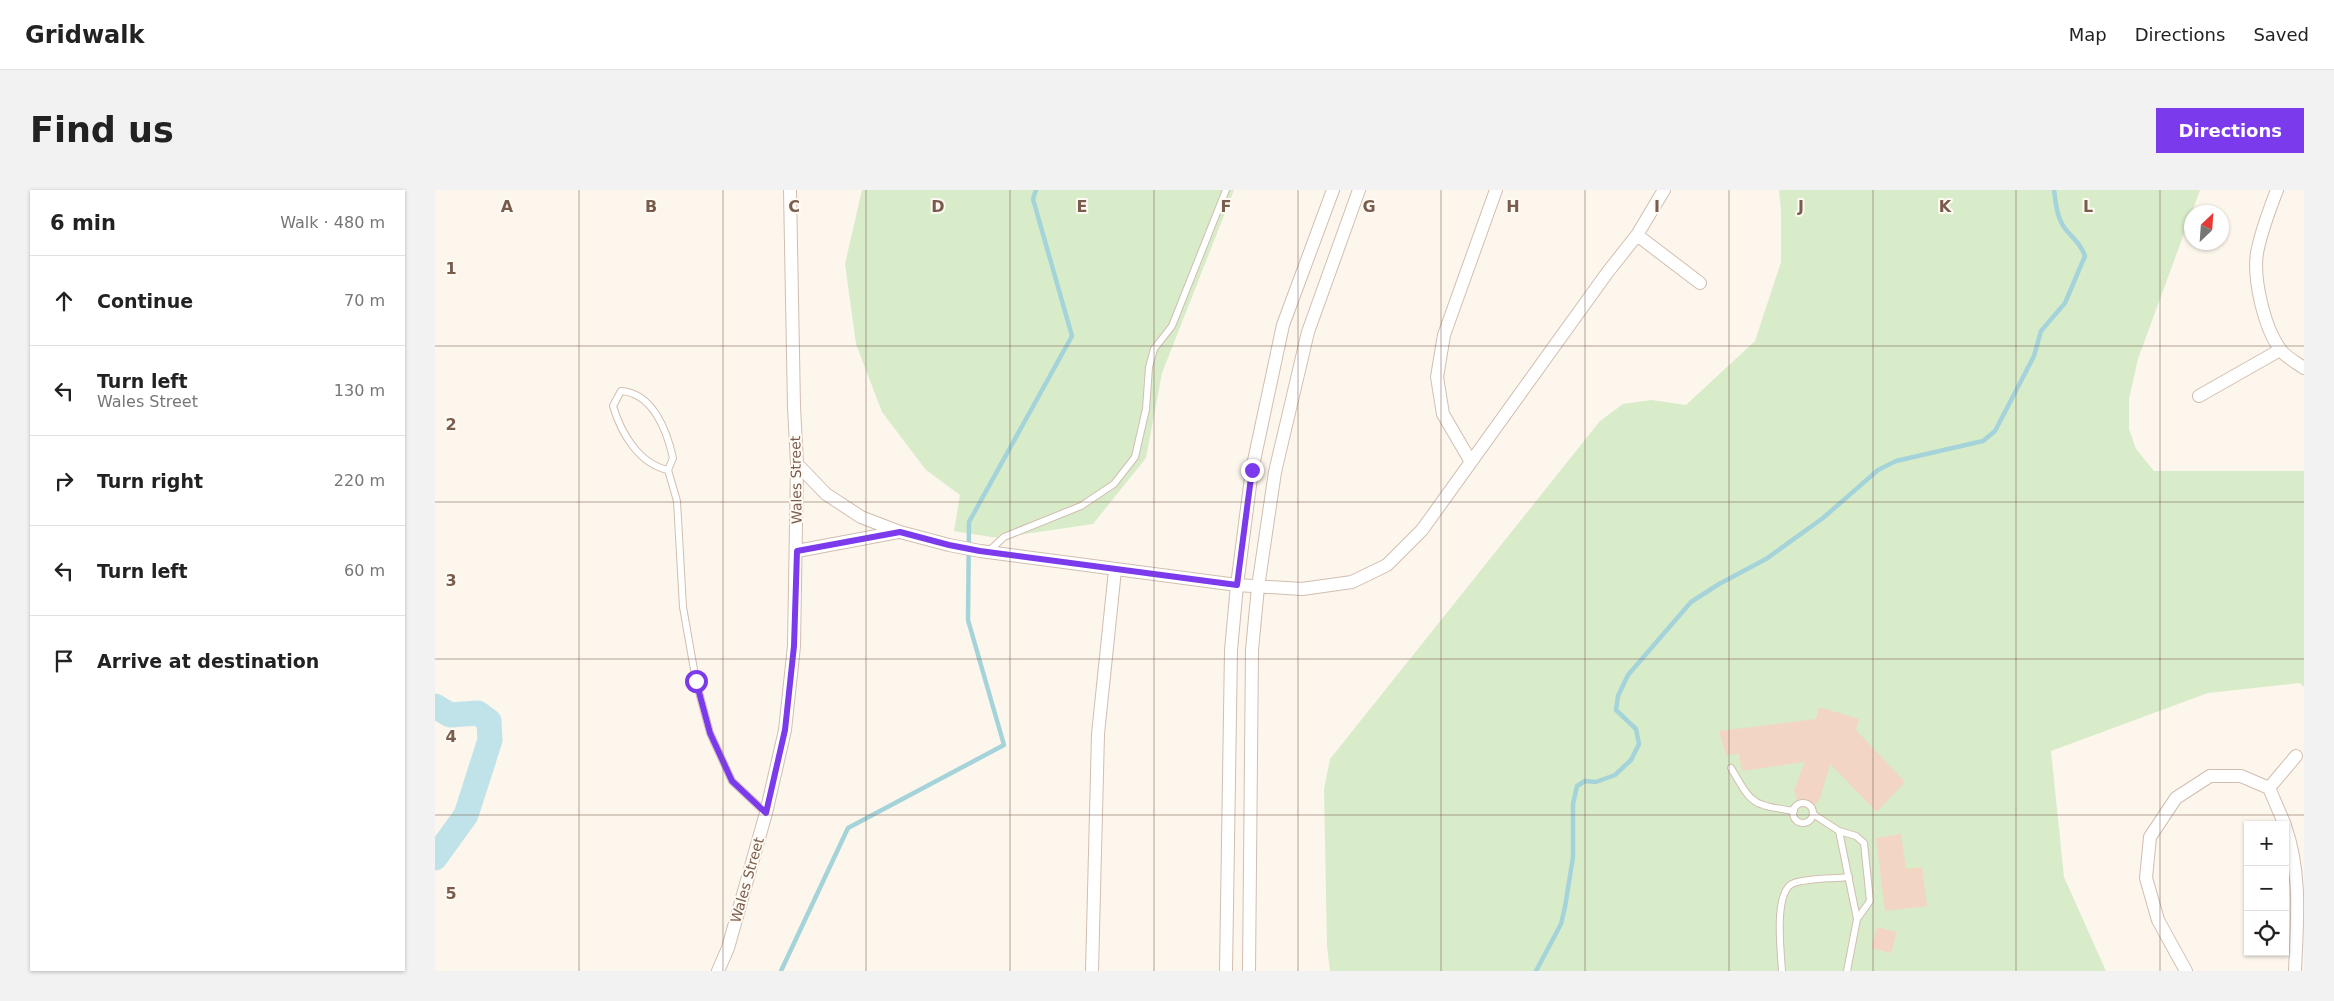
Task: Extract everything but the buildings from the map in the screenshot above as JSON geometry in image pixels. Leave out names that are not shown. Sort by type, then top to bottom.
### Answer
[{"type":"street","name":"Wales Street","points":[[718,971],[728,948],[766,813],[785,730],[794,646],[797,464],[794,407],[790,190]]},
{"type":"street","points":[[1226,971],[1231,650],[1237,585],[1252,470],[1283,326],[1333,190]]},
{"type":"street","points":[[1249,971],[1252,650],[1258,587],[1275,472],[1308,332],[1359,190]]},
{"type":"street","points":[[1471,462],[1443,414],[1437,377],[1445,335],[1496,190]]},
{"type":"street","points":[[797,464],[826,494],[861,517],[900,532],[949,545],[1115,570],[1258,587],[1302,588],[1352,582],[1387,566],[1422,530],[1607,274],[1637,236],[1664,190]]},
{"type":"street","points":[[2277,190],[2265,221],[2257,255],[2259,294],[2266,322],[2281,350],[2304,368]]},
{"type":"street","points":[[1637,236],[1700,283]]},
{"type":"street","points":[[2199,396],[2281,350]]},
{"type":"street","points":[[797,551],[900,532]]},
{"type":"street","points":[[1092,971],[1098,734],[1115,570]]},
{"type":"street","points":[[2269,788],[2296,756]]},
{"type":"street","points":[[2186,971],[2159,920],[2146,878],[2150,837],[2176,798],[2210,776],[2241,776],[2269,788],[2283,821]]},
{"type":"street","points":[[2289,837],[2292,845],[2298,894],[2295,971]]},
{"type":"lane","points":[[984,551],[1004,537],[1081,506],[1114,484],[1135,458],[1146,409],[1149,368],[1153,349],[1172,326],[1226,190]]},
{"type":"lane","points":[[668,470],[660,469],[646,460],[629,442],[613,406],[621,391],[640,397],[652,409],[663,425],[673,458],[668,470],[677,501],[683,607],[696,681],[710,733],[732,781],[766,813]]},
{"type":"lane","points":[[1731,768],[1749,798],[1755,803],[1793,812]]},
{"type":"lane","points":[[1805,803],[1813,809],[1813,814],[1807,822],[1802,822],[1794,816],[1793,812],[1795,807],[1805,803]]},
{"type":"lane","points":[[1813,814],[1839,831],[1856,836],[1864,843],[1870,901],[1857,919]]},
{"type":"lane","points":[[1839,831],[1857,919],[1847,971]]},
{"type":"lane","points":[[1782,971],[1780,908],[1785,891],[1793,883],[1849,877]]},
{"type":"green space","points":[[862,190],[1234,190],[1162,373],[1146,458],[1093,524],[998,538],[954,531],[960,495],[926,470],[882,412],[856,344],[845,264]]},
{"type":"green space","points":[[1779,190],[2200,190],[2194,205],[2184,205],[2184,234],[2138,359],[2129,399],[2129,429],[2136,449],[2154,471],[2304,471],[2304,687],[2299,683],[2208,693],[2051,751],[2064,877],[2106,971],[1330,971],[1327,947],[1324,789],[1330,759],[1600,421],[1623,404],[1651,400],[1686,405],[1755,341],[1781,262]]},
{"type":"waterway","points":[[781,971],[848,828],[1004,745],[968,620],[969,522],[1072,336],[1033,199],[1036,190]]},
{"type":"waterway","points":[[1536,971],[1561,924],[1565,907],[1573,857],[1573,804],[1577,786],[1585,781],[1596,782],[1615,775],[1631,760],[1639,744],[1636,729],[1616,710],[1618,696],[1628,675],[1691,602],[1719,584],[1766,559],[1823,518],[1878,470],[1896,461],[1983,441],[1995,431],[2034,356],[2041,331],[2065,303],[2085,256],[2080,246],[2061,222],[2057,212],[2054,190]]},
{"type":"waterway","points":[[435,706],[450,715],[478,713],[489,721],[490,740],[466,815],[435,858]]},
{"type":"route","points":[[696,681],[710,733],[732,781],[766,813],[785,730],[794,646],[797,551],[831,543],[900,532],[980,551],[1237,585],[1252,470]]}]
